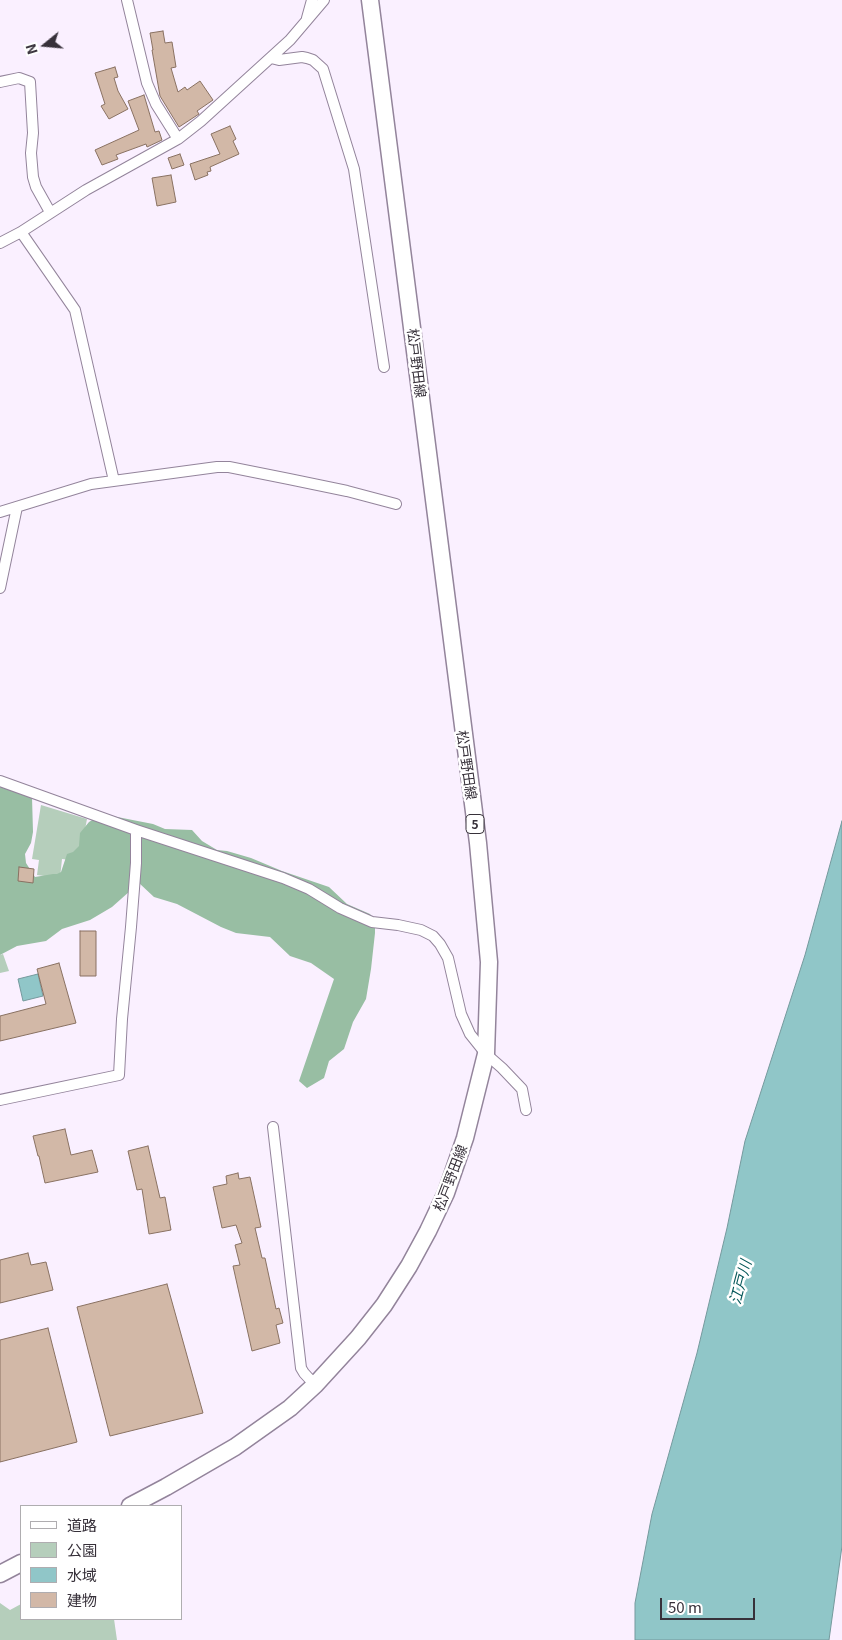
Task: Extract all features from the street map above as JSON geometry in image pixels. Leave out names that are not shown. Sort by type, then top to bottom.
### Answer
[{"type":"main road","name":"松戸野田線","points":[[132,1505],[235,1447],[290,1408],[315,1386],[358,1338],[384,1305],[409,1266],[446,1192],[465,1138],[486,1054],[489,962],[478,842],[370,0]]},
{"type":"main road","points":[[0,1574],[20,1564]]},
{"type":"street","points":[[126,0],[147,83],[156,104],[178,139]]},
{"type":"street","points":[[305,23],[312,0]]},
{"type":"street","points":[[0,243],[21,232],[86,190],[178,139],[201,121],[271,58],[324,0]]},
{"type":"street","points":[[271,58],[279,60],[307,58],[313,60],[323,69],[354,169],[384,367]]},
{"type":"street","points":[[0,82],[19,78],[30,82],[33,177],[36,187],[50,212]]},
{"type":"street","points":[[21,232],[75,310],[114,481]]},
{"type":"street","points":[[0,512],[91,484],[217,467],[230,467],[346,491],[396,504]]},
{"type":"street","points":[[0,588],[18,507]]},
{"type":"street","points":[[0,781],[136,830],[283,878],[309,889],[340,908],[372,922],[421,930],[433,936],[448,958],[461,1014],[470,1034],[486,1054],[522,1089],[526,1110]]},
{"type":"street","points":[[0,1100],[119,1076],[122,1019],[136,863],[136,830]]},
{"type":"street","points":[[273,1127],[301,1368],[315,1386]]},
{"type":"green space","points":[[41,805],[87,819],[79,861],[62,859],[60,878],[37,875],[39,860],[32,859]]},
{"type":"green space","points":[[3,954],[9,971],[0,973],[0,955]]},
{"type":"green space","points":[[0,1603],[10,1610],[20,1605],[20,1620],[114,1620],[117,1640],[0,1640]]},
{"type":"shaded area","points":[[0,787],[32,797],[33,832],[31,843],[25,854],[26,863],[35,877],[61,872],[67,854],[73,852],[79,846],[80,833],[89,822],[102,814],[153,824],[165,829],[192,830],[202,841],[217,850],[251,858],[329,887],[347,904],[370,914],[375,921],[375,933],[366,999],[353,1022],[344,1049],[329,1061],[324,1078],[307,1088],[299,1081],[334,979],[311,963],[290,956],[270,937],[236,933],[221,927],[177,904],[154,897],[139,883],[112,907],[90,920],[62,929],[46,941],[17,946],[0,955]]},
{"type":"water","name":"江戸川","points":[[842,821],[842,1546],[829,1640],[635,1640],[635,1603],[652,1514],[697,1353],[727,1228],[745,1141],[805,955]]},
{"type":"water","points":[[38,974],[43,996],[23,1001],[18,979]]},
{"type":"building","points":[[163,31],[165,43],[172,42],[176,67],[171,68],[178,92],[185,87],[187,90],[200,81],[213,100],[197,111],[199,114],[179,127],[160,96],[152,50],[150,33]]},
{"type":"building","points":[[115,67],[118,77],[114,78],[118,91],[128,109],[109,119],[101,106],[105,104],[95,73]]},
{"type":"building","points":[[144,95],[155,132],[159,131],[162,140],[147,147],[146,144],[116,155],[118,159],[102,165],[95,150],[139,130],[128,101]]},
{"type":"building","points":[[230,126],[236,139],[233,141],[239,154],[210,167],[211,171],[207,172],[208,175],[195,180],[190,164],[220,154],[211,134]]},
{"type":"building","points":[[180,154],[184,165],[172,169],[168,158]]},
{"type":"building","points":[[171,175],[176,202],[157,206],[152,178]]},
{"type":"building","points":[[19,867],[34,869],[33,883],[18,881]]},
{"type":"building","points":[[80,931],[96,931],[96,976],[80,976]]},
{"type":"building","points":[[59,963],[76,1023],[0,1041],[0,1016],[46,1004],[37,969]]},
{"type":"building","points":[[65,1129],[71,1155],[92,1150],[98,1172],[45,1183],[33,1136]]},
{"type":"building","points":[[148,1146],[160,1198],[165,1197],[171,1230],[149,1234],[142,1189],[137,1190],[128,1151]]},
{"type":"building","points":[[238,1173],[239,1179],[250,1177],[261,1227],[255,1228],[262,1258],[265,1258],[276,1309],[279,1308],[283,1323],[276,1325],[280,1343],[252,1351],[233,1266],[240,1265],[235,1245],[242,1243],[236,1225],[222,1228],[213,1187],[227,1184],[226,1176]]},
{"type":"building","points":[[28,1253],[31,1265],[46,1262],[53,1290],[0,1303],[0,1260]]},
{"type":"building","points":[[167,1284],[203,1413],[110,1436],[77,1307]]},
{"type":"building","points":[[48,1328],[77,1442],[0,1462],[0,1340]]}]
